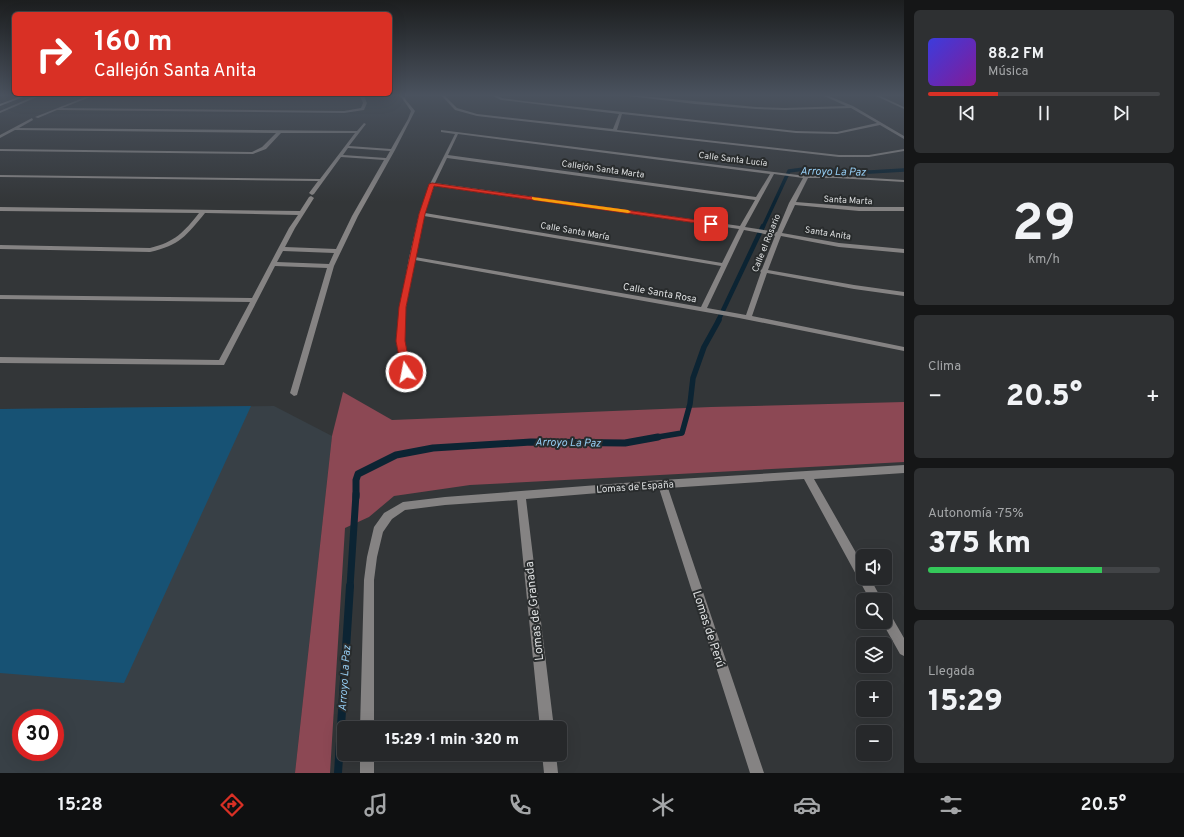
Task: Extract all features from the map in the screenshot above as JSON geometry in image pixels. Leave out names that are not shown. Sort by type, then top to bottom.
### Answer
[{"type":"street","points":[[0,138],[11,130]]},
{"type":"street","points":[[156,130],[359,132]]},
{"type":"street","points":[[294,393],[331,266],[355,216],[403,130]]},
{"type":"street","points":[[606,130],[839,156],[869,156],[904,150]]},
{"type":"street","points":[[785,130],[813,133],[837,133],[851,130]]},
{"type":"street","points":[[890,130],[904,138]]},
{"type":"street","points":[[0,150],[253,153],[267,146],[280,131]]},
{"type":"street","name":"Calle Santa Lucía","points":[[442,131],[775,172],[804,177],[836,177],[904,181]]},
{"type":"street","points":[[0,360],[222,363],[311,196],[321,180],[359,132]]},
{"type":"street","points":[[406,372],[400,341],[403,307],[412,258],[422,214],[432,184],[457,133]]},
{"type":"street","points":[[347,148],[393,150]]},
{"type":"street","points":[[341,156],[388,159]]},
{"type":"street","name":"Callejón Santa Marta","points":[[445,156],[758,199]]},
{"type":"street","points":[[703,309],[742,228],[775,172]]},
{"type":"street","points":[[0,176],[321,180]]},
{"type":"street","name":"Calle el Rosario","points":[[748,318],[777,234],[804,177]]},
{"type":"street","name":"Santa Anita","points":[[432,184],[750,229],[839,245],[904,251]]},
{"type":"street","name":"Santa Marta","points":[[792,203],[859,209],[904,209]]},
{"type":"street","points":[[0,209],[302,213]]},
{"type":"street","points":[[0,247],[150,250],[167,247],[183,237],[204,211]]},
{"type":"street","name":"Calle Santa María","points":[[422,214],[725,265]]},
{"type":"street","points":[[281,250],[338,251]]},
{"type":"street","name":"Calle Santa Rosa","points":[[412,258],[714,311],[904,349]]},
{"type":"street","points":[[274,264],[331,266]]},
{"type":"street","points":[[763,271],[904,294]]},
{"type":"street","points":[[0,297],[255,300]]},
{"type":"street","name":"Lomas de España","points":[[368,721],[369,580],[372,557],[378,530],[388,516],[403,506],[662,484],[904,469]]},
{"type":"street","points":[[807,475],[856,563]]},
{"type":"street","name":"Lomas de Perú","points":[[662,484],[757,773]]},
{"type":"street","name":"Lomas de Granada","points":[[521,495],[546,721]]},
{"type":"street","points":[[892,629],[904,650]]},
{"type":"street","points":[[367,761],[367,773]]},
{"type":"street","points":[[550,761],[552,773]]},
{"type":"shaded area","points":[[343,392],[392,420],[711,407],[904,402],[904,462],[470,485],[394,496],[369,517],[345,528],[330,773],[295,773],[332,436]]},
{"type":"shaded area","points":[[274,406],[332,436],[295,773],[0,773],[0,409]]},
{"type":"building","points":[[251,406],[124,683],[0,673],[0,409]]},
{"type":"waterway","name":"Arroyo La Paz","points":[[763,227],[789,171],[804,169],[870,172],[904,170]]},
{"type":"waterway","name":"Arroyo La Paz","points":[[718,321],[763,226]]},
{"type":"waterway","name":"Arroyo La Paz","points":[[658,437],[682,433],[690,404],[693,378],[704,347],[719,320]]},
{"type":"waterway","name":"Arroyo La Paz","points":[[356,494],[356,480],[358,474],[396,455],[433,448],[531,442],[625,443],[658,437]]},
{"type":"waterway","name":"Arroyo La Paz","points":[[652,438],[658,437]]},
{"type":"waterway","name":"Arroyo La Paz","points":[[350,587],[356,494]]},
{"type":"waterway","name":"Arroyo La Paz","points":[[338,773],[350,586]]},
{"type":"slow traffic","points":[[534,198],[628,212]]},
{"type":"route","points":[[406,372],[400,341],[403,307],[422,214],[432,184],[711,224]]}]
